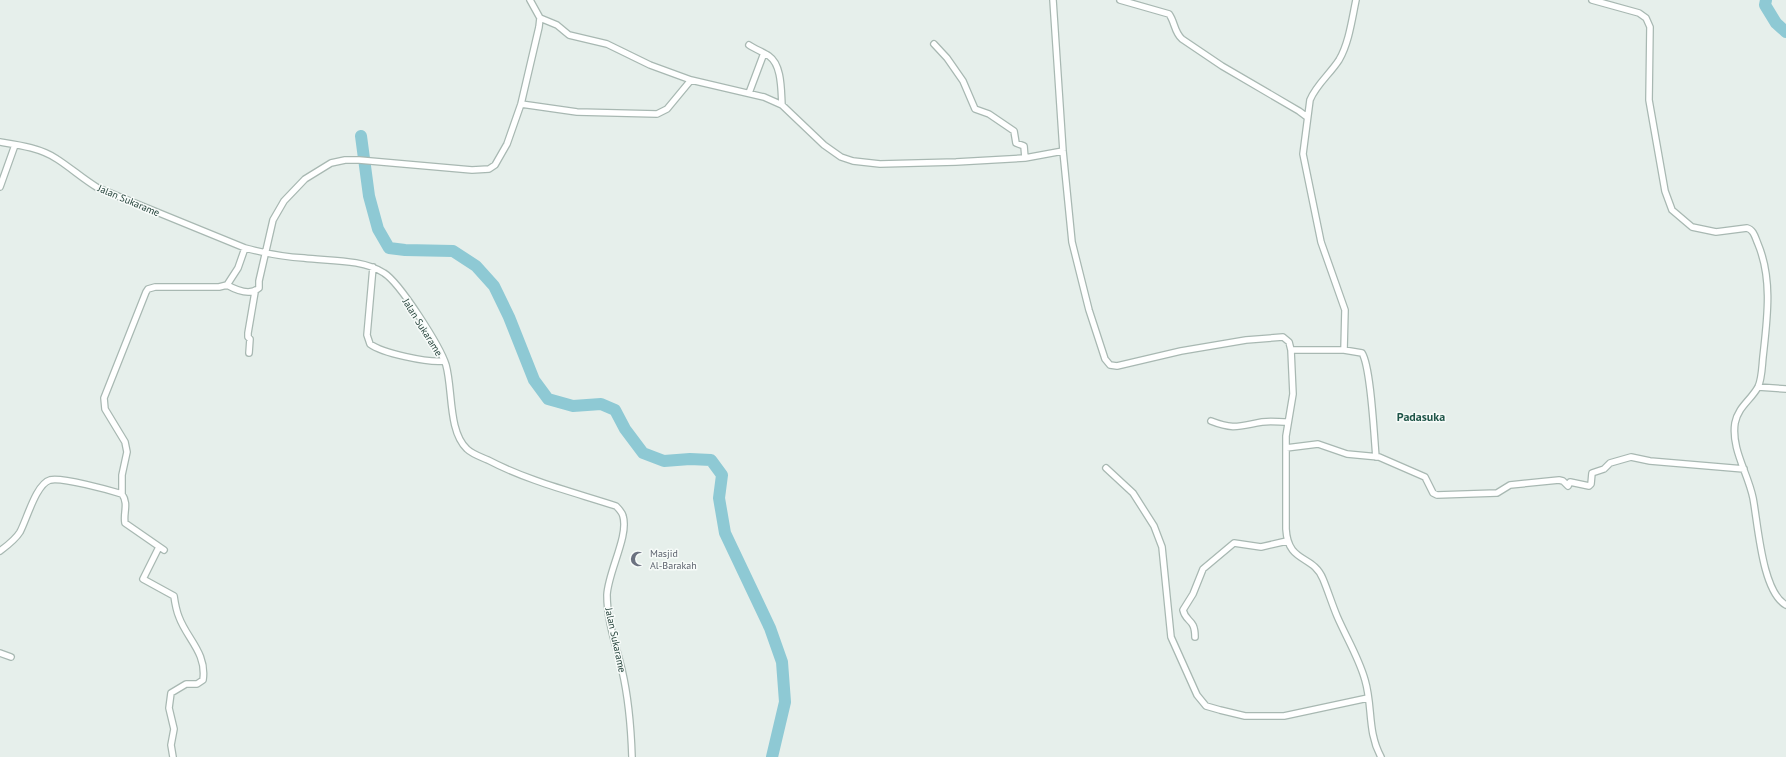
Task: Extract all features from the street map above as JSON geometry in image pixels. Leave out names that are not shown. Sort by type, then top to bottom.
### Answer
[{"type":"street","points":[[530,0],[540,18],[557,25],[571,36],[607,44],[650,65],[691,80],[749,93],[782,104],[824,145],[841,157],[853,162],[880,164],[1025,158],[1062,151]]},
{"type":"street","points":[[1053,0],[1062,151],[1072,242],[1093,324],[1105,359],[1110,365],[1126,365],[1181,351],[1271,337],[1283,337],[1286,339],[1291,350],[1293,394],[1288,422],[1286,448],[1287,542],[1293,552],[1315,567],[1322,577],[1365,680],[1371,732],[1381,757]]},
{"type":"street","points":[[1120,0],[1168,14],[1172,19],[1178,36],[1182,39],[1222,66],[1307,117]]},
{"type":"street","points":[[1344,350],[1345,310],[1320,242],[1303,154],[1311,96],[1341,55],[1349,33],[1356,0]]},
{"type":"street","points":[[1592,0],[1640,13],[1646,18],[1650,27],[1649,100],[1665,191],[1672,210],[1692,227],[1716,232],[1747,228],[1753,231],[1765,264],[1768,316],[1758,387],[1739,410],[1735,422],[1735,445],[1753,497],[1765,569],[1775,595],[1780,602],[1786,606]]},
{"type":"street","points":[[249,353],[250,339],[248,337],[248,333],[255,292],[259,288],[259,281],[273,220],[284,201],[305,178],[331,163],[358,160],[472,170],[489,169],[495,165],[503,151],[521,104],[540,18]]},
{"type":"street","points":[[934,44],[948,58],[963,81],[975,109],[989,114],[1014,132],[1016,143],[1024,146],[1025,158]]},
{"type":"street","points":[[749,45],[764,53],[774,61],[778,69],[782,104]]},
{"type":"street","points":[[749,93],[764,53]]},
{"type":"street","points":[[521,104],[576,112],[657,114],[667,109],[691,80]]},
{"type":"street","name":"Jalan Sukarame","points":[[0,142],[44,152],[57,158],[82,178],[98,188],[244,248],[266,253],[303,258],[338,260],[373,267],[391,278],[418,315],[444,361],[450,386],[457,437],[468,450],[507,470],[616,506],[623,514],[623,533],[609,578],[607,595],[608,615],[631,713],[632,757]]},
{"type":"street","points":[[0,188],[15,145]]},
{"type":"street","points":[[173,757],[171,745],[174,729],[169,708],[171,693],[186,684],[198,684],[203,680],[201,656],[179,618],[174,596],[145,581],[144,576],[162,548],[124,523],[126,504],[125,498],[122,494],[122,475],[127,452],[125,442],[105,409],[104,398],[148,289],[155,287],[220,287],[227,285],[238,268],[244,248]]},
{"type":"street","points":[[373,267],[366,335],[370,344],[404,356],[437,362],[444,361]]},
{"type":"street","points":[[227,285],[236,290],[255,292]]},
{"type":"street","points":[[1291,350],[1344,350],[1361,352],[1366,358],[1376,457]]},
{"type":"street","points":[[1758,387],[1786,389]]},
{"type":"street","points":[[1212,421],[1228,427],[1240,428],[1268,421],[1288,422]]},
{"type":"street","points":[[1286,448],[1318,444],[1347,454],[1376,457],[1425,477],[1433,493],[1437,495],[1497,493],[1510,485],[1558,480],[1562,480],[1569,484],[1589,486],[1591,484],[1592,473],[1604,469],[1610,463],[1631,457],[1650,461],[1744,469]]},
{"type":"street","points":[[1106,468],[1133,493],[1154,526],[1162,547],[1171,637],[1197,695],[1206,706],[1245,716],[1284,716],[1368,698]]},
{"type":"street","points":[[0,551],[12,543],[19,532],[39,490],[49,480],[86,484],[122,494]]},
{"type":"street","points":[[1195,637],[1195,626],[1183,610],[1193,594],[1204,567],[1234,543],[1261,547],[1287,542]]},
{"type":"street","points":[[0,653],[11,657]]},
{"type":"waterway","points":[[1766,0],[1765,5],[1776,23],[1786,32]]},
{"type":"waterway","points":[[361,136],[369,196],[378,229],[389,248],[405,250],[453,251],[476,266],[494,286],[509,317],[534,380],[548,399],[573,406],[601,404],[615,410],[625,429],[643,453],[664,461],[690,459],[711,460],[722,475],[719,498],[725,533],[770,628],[782,662],[785,702],[772,757]]},
{"type":"place","name":"Masjid Al-Barakah","points":[[638,559]]},
{"type":"district","name":"Padasuka","points":[[1421,417]]}]
